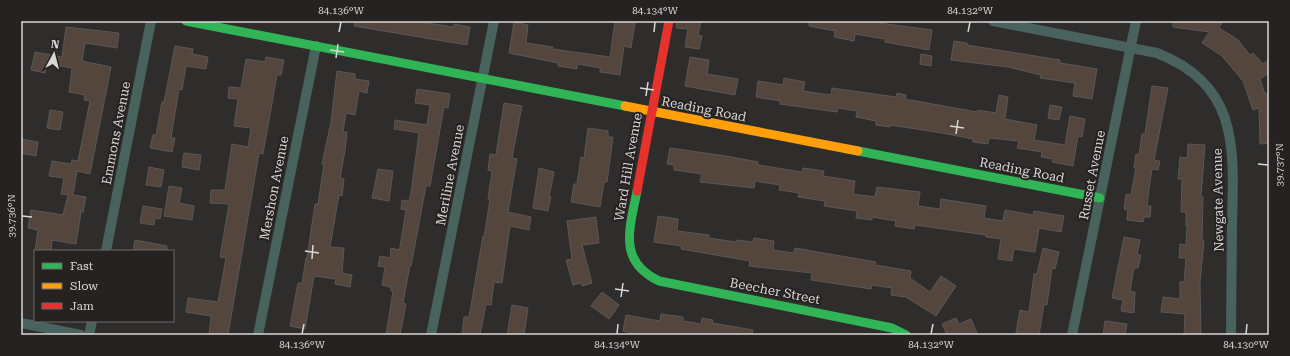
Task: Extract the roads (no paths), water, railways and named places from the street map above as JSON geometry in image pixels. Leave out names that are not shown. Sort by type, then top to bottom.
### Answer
[{"type":"street","name":"Emmons Avenue","points":[[106,250],[151,21]]},
{"type":"street","name":"Reading Road","points":[[186,21],[1100,198]]},
{"type":"street","name":"Meriline Avenue","points":[[431,335],[494,21]]},
{"type":"street","name":"Ward Hill Avenue","points":[[640,269],[630,250],[628,237],[651,112],[670,21]]},
{"type":"street","name":"Newgate Avenue","points":[[994,21],[1158,53],[1175,60],[1188,69],[1211,91],[1222,109],[1227,122],[1233,166],[1231,335]]},
{"type":"street","name":"Russet Avenue","points":[[1072,335],[1136,21]]},
{"type":"street","name":"Mershon Avenue","points":[[258,335],[316,46]]},
{"type":"street","name":"Beecher Street","points":[[640,269],[659,281],[892,328],[906,335]]},
{"type":"street","points":[[89,335],[92,322]]},
{"type":"street","points":[[21,323],[81,335]]}]
